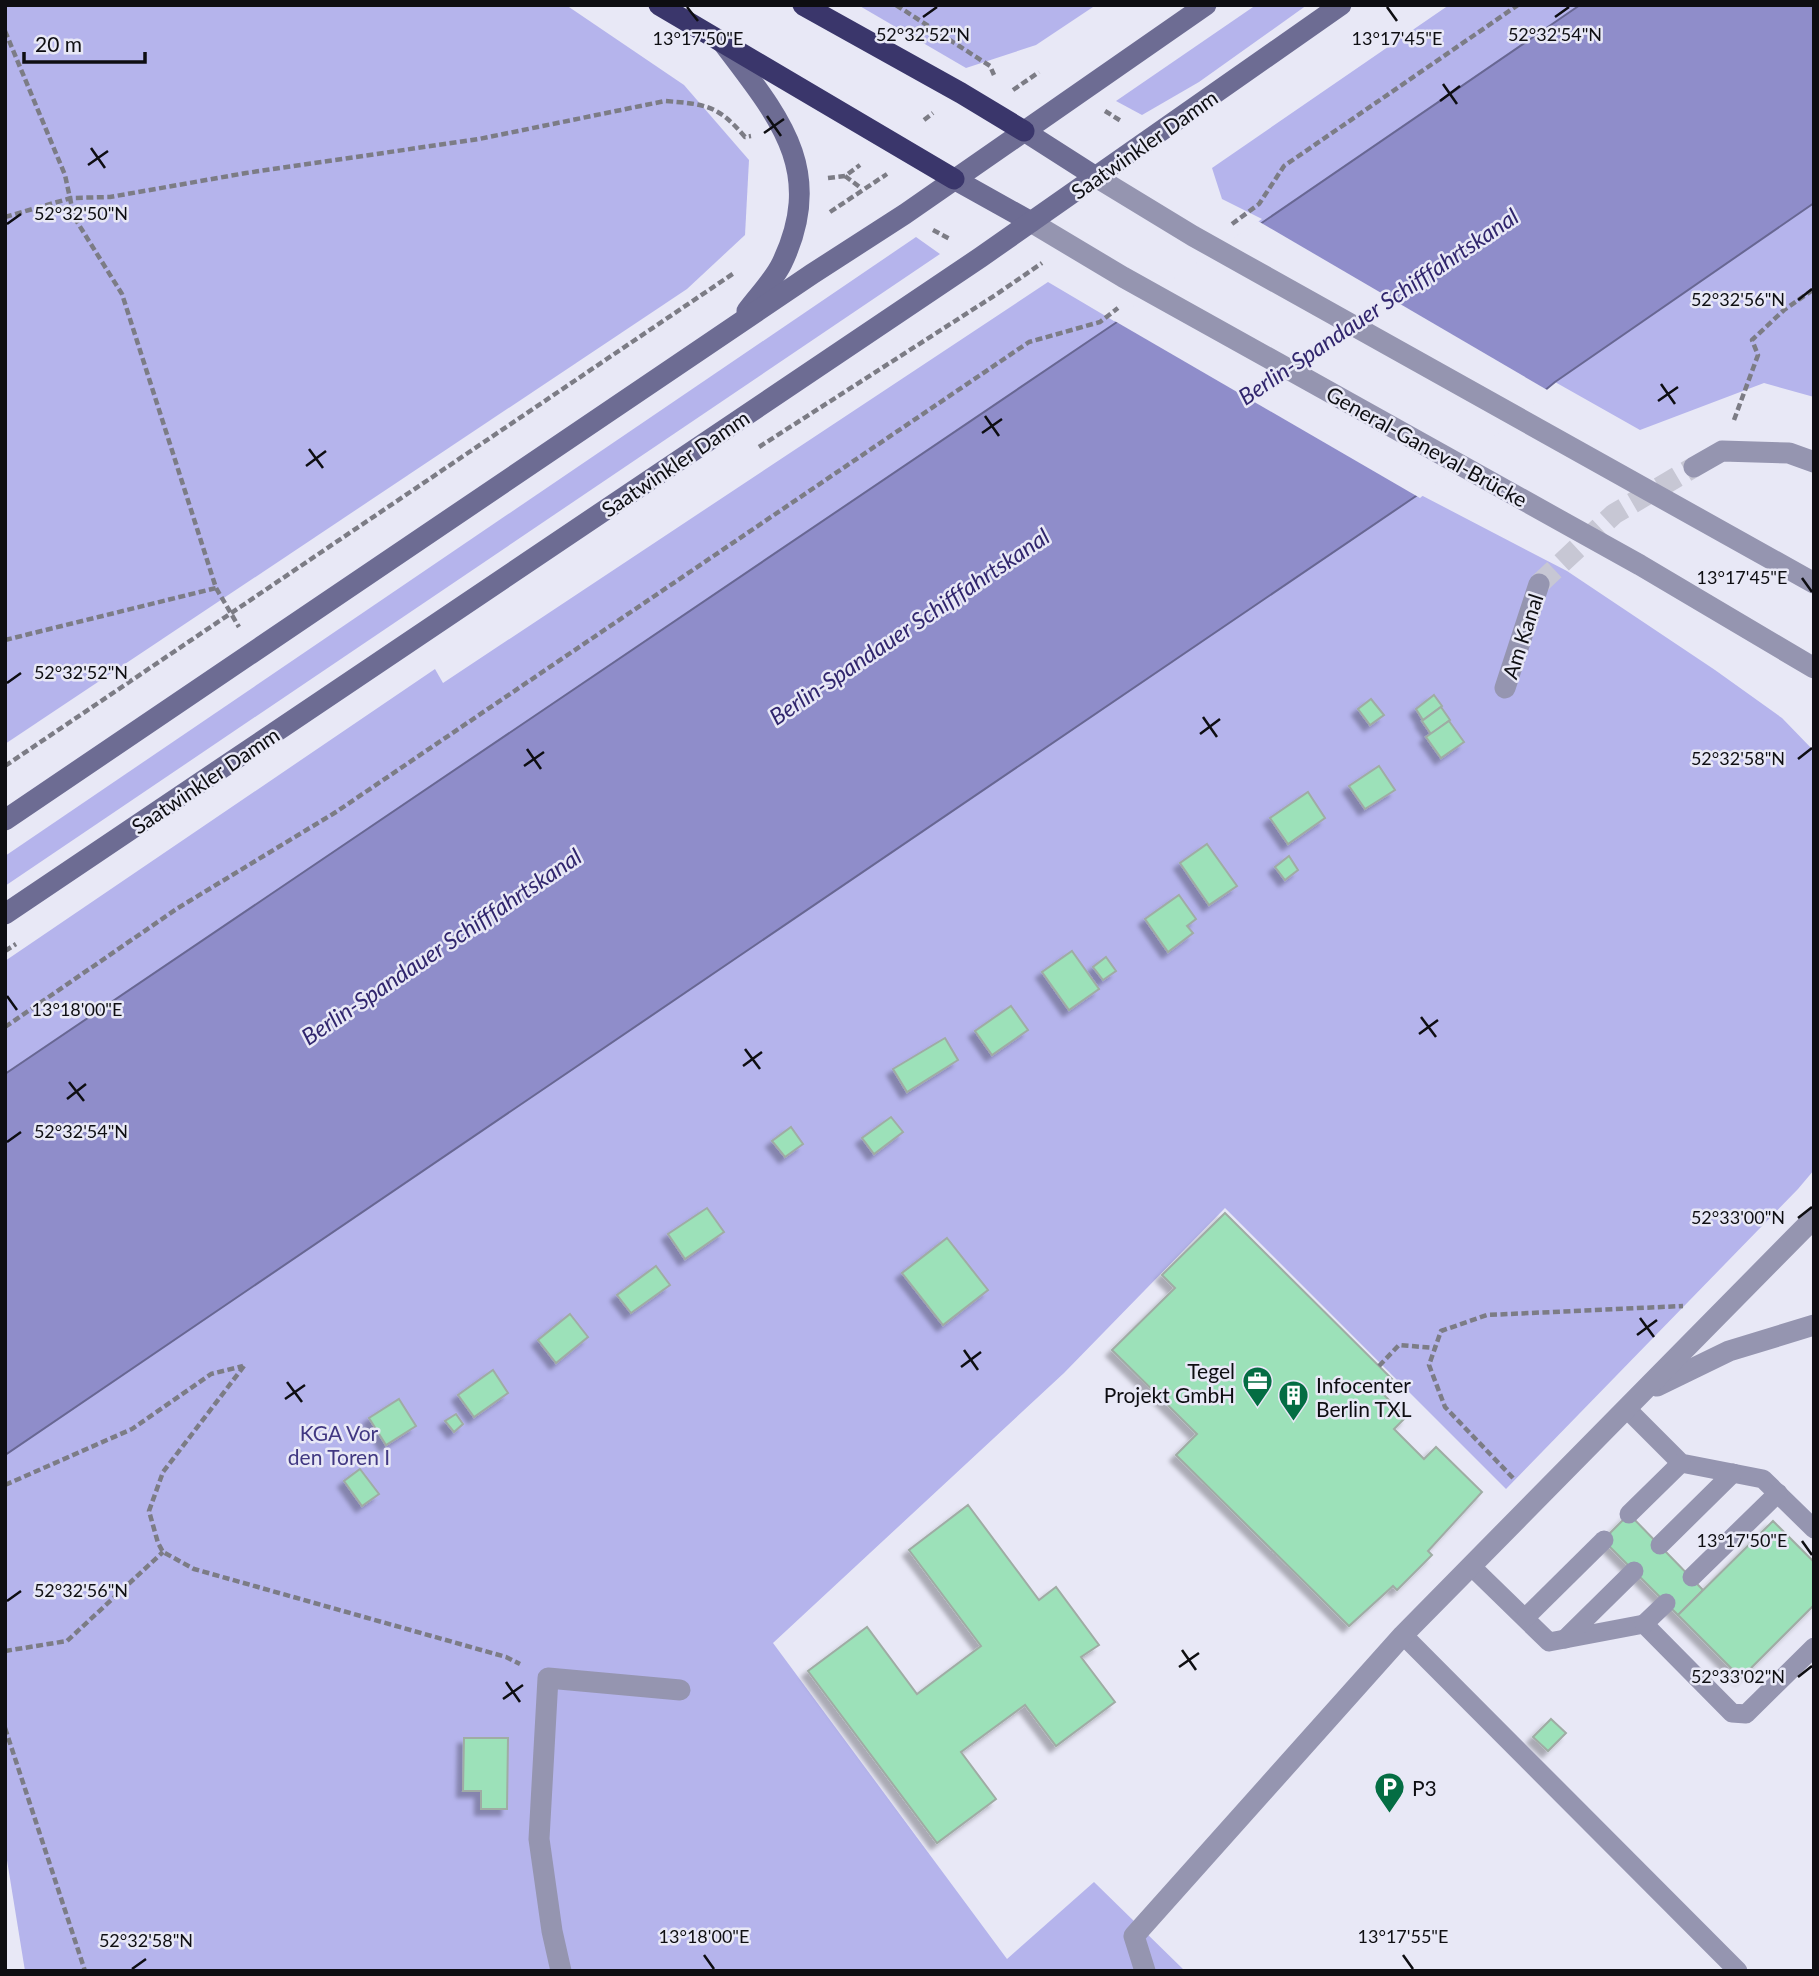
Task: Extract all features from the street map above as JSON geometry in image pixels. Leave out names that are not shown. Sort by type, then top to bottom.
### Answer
[{"type":"highway","points":[[659,5],[954,179]]},
{"type":"highway","points":[[803,5],[1024,131]]},
{"type":"main road","points":[[5,820],[954,179],[1206,5]]},
{"type":"main road","name":"Saatwinkler Damm","points":[[5,914],[1031,222],[1341,5]]},
{"type":"main road","points":[[723,43],[784,130],[799,182],[800,204],[781,265],[735,327]]},
{"type":"main road","points":[[1024,131],[1096,177]]},
{"type":"main road","points":[[954,179],[1031,222]]},
{"type":"street","points":[[1096,177],[1193,236],[1814,583]]},
{"type":"street","name":"General-Ganeval-Brücke","points":[[1031,222],[1640,565],[1814,668]]},
{"type":"street","points":[[1694,467],[1722,451],[1789,453],[1814,462]]},
{"type":"street","name":"Am Kanal","points":[[1505,688],[1539,584]]},
{"type":"street","points":[[1145,1971],[1134,1936],[1403,1635],[1814,1218]]},
{"type":"street","points":[[1642,1393],[1729,1351],[1810,1329]]},
{"type":"street","points":[[561,1971],[552,1931],[539,1839],[548,1678],[680,1690]]},
{"type":"lane","points":[[1627,1409],[1681,1464],[1763,1479],[1814,1529]]},
{"type":"lane","points":[[1629,1514],[1681,1464]]},
{"type":"lane","points":[[1660,1545],[1733,1473]]},
{"type":"lane","points":[[1692,1577],[1778,1493]]},
{"type":"lane","points":[[1524,1618],[1604,1540]]},
{"type":"lane","points":[[1471,1566],[1549,1642],[1644,1624],[1666,1603]]},
{"type":"lane","points":[[1565,1639],[1634,1571]]},
{"type":"lane","points":[[1644,1624],[1732,1713],[1746,1714],[1814,1647]]},
{"type":"lane","points":[[1403,1635],[1738,1971]]},
{"type":"path","points":[[896,5],[990,66],[993,71]]},
{"type":"path","points":[[1227,228],[1259,204],[1284,166],[1518,5]]},
{"type":"path","points":[[5,31],[65,175],[74,217],[122,294],[216,587],[228,606]]},
{"type":"path","points":[[5,217],[71,198],[110,197],[272,169],[479,139],[665,101],[694,103],[716,110],[729,119],[745,137]]},
{"type":"path","points":[[1104,111],[1126,123]]},
{"type":"path","points":[[824,178],[845,176],[859,165]]},
{"type":"path","points":[[845,176],[861,188]]},
{"type":"path","points":[[929,228],[953,241]]},
{"type":"path","points":[[5,765],[709,292],[739,269]]},
{"type":"path","points":[[1722,451],[1758,355],[1752,340],[1784,310],[1814,289]]},
{"type":"path","points":[[5,1027],[178,908],[336,813],[1029,342],[1100,322],[1121,306]]},
{"type":"path","points":[[5,640],[216,587]]},
{"type":"path","points":[[1535,1501],[1445,1407],[1429,1364],[1441,1331],[1487,1315],[1729,1304]]},
{"type":"path","points":[[1379,1366],[1399,1345],[1434,1348]]},
{"type":"path","points":[[5,1485],[132,1429],[211,1374],[244,1366],[163,1472],[149,1511],[163,1552],[194,1569],[506,1657],[548,1678]]},
{"type":"path","points":[[5,1651],[67,1641],[163,1552]]},
{"type":"path","points":[[5,1728],[85,1971]]},
{"type":"green space","points":[[5,5],[566,5],[684,85],[749,160],[745,235],[687,289],[5,744]]},
{"type":"green space","points":[[858,5],[1096,5],[1036,45],[966,68]]},
{"type":"green space","points":[[1256,5],[1307,5],[1199,82],[1142,115],[1116,101]]},
{"type":"green space","points":[[1449,5],[1580,5],[1117,322],[5,1074],[5,961],[435,669],[443,683],[1048,282],[1114,321],[1262,219],[1222,199],[1212,168]]},
{"type":"green space","points":[[1814,203],[1814,397],[1764,383],[1640,430],[1555,382]]},
{"type":"green space","points":[[916,237],[940,254],[5,886],[5,856]]},
{"type":"green space","name":"KGA Vor den Toren I","points":[[1419,494],[1567,571],[1782,718],[1814,751],[1814,1170],[1506,1489],[1225,1208],[1064,1373],[773,1643],[1007,1959],[1094,1882],[1185,1971],[25,1971],[5,1848],[5,1455]]},
{"type":"water","name":"Berlin-Spandauer Schifffahrtskanal","points":[[1580,5],[1814,5],[1814,203],[1555,382],[1419,494],[5,1455],[5,1074],[1117,322]]},
{"type":"pier","points":[[1258,221],[1549,391],[1420,498],[1113,320]]},
{"type":"building","points":[[1434,695],[1442,706],[1423,720],[1416,709]]},
{"type":"building","points":[[1371,699],[1384,715],[1370,725],[1358,709]]},
{"type":"building","points":[[1441,707],[1450,720],[1431,734],[1422,721]]},
{"type":"building","points":[[1449,721],[1464,742],[1441,758],[1426,737]]},
{"type":"building","points":[[1379,766],[1395,790],[1365,809],[1349,786]]},
{"type":"building","points":[[1308,792],[1325,818],[1288,844],[1270,818]]},
{"type":"building","points":[[1207,844],[1237,886],[1209,905],[1180,863]]},
{"type":"building","points":[[1289,856],[1298,870],[1285,880],[1275,867]]},
{"type":"building","points":[[1179,895],[1196,919],[1187,926],[1193,933],[1168,952],[1145,919]]},
{"type":"building","points":[[1072,951],[1099,989],[1069,1010],[1042,972]]},
{"type":"building","points":[[1106,957],[1116,971],[1103,980],[1093,967]]},
{"type":"building","points":[[1011,1006],[1028,1030],[992,1055],[975,1031]]},
{"type":"building","points":[[945,1038],[958,1060],[907,1092],[893,1069]]},
{"type":"building","points":[[891,1117],[903,1132],[874,1154],[862,1138]]},
{"type":"building","points":[[791,1127],[803,1144],[785,1157],[772,1141]]},
{"type":"building","points":[[707,1208],[724,1232],[685,1259],[668,1234]]},
{"type":"building","name":"Infocenter Berlin TXL","points":[[1225,1213],[1392,1379],[1380,1391],[1406,1417],[1394,1429],[1424,1459],[1436,1447],[1482,1492],[1428,1551],[1432,1555],[1397,1590],[1393,1586],[1349,1626],[1176,1455],[1197,1434],[1112,1350],[1175,1288],[1162,1275]]},
{"type":"building","points":[[947,1238],[988,1290],[943,1325],[902,1273]]},
{"type":"building","points":[[656,1266],[670,1285],[631,1313],[617,1295]]},
{"type":"building","points":[[570,1314],[588,1337],[556,1363],[538,1340]]},
{"type":"building","points":[[493,1370],[508,1393],[474,1417],[458,1395]]},
{"type":"building","points":[[399,1399],[416,1426],[386,1445],[369,1418]]},
{"type":"building","points":[[456,1414],[463,1424],[454,1432],[445,1421]]},
{"type":"building","points":[[360,1469],[379,1494],[362,1506],[344,1481]]},
{"type":"building","points":[[968,1505],[1039,1600],[1056,1587],[1099,1645],[1081,1657],[1115,1702],[1056,1746],[1025,1705],[961,1752],[996,1799],[937,1843],[808,1671],[867,1627],[917,1694],[981,1646],[909,1550]]},
{"type":"building","points":[[1629,1514],[1703,1590],[1678,1615],[1603,1540]]},
{"type":"building","points":[[1773,1521],[1814,1562],[1814,1605],[1741,1678],[1678,1615]]},
{"type":"building","points":[[1551,1719],[1566,1733],[1548,1751],[1533,1737]]},
{"type":"building","points":[[464,1738],[508,1738],[507,1809],[481,1809],[481,1791],[463,1791]]},
{"type":"tunnel","points":[[1539,584],[1614,514],[1694,467]]},
{"type":"place","name":"Tegel Projekt GmbH","points":[[1258,1409]]},
{"type":"place","name":"Infocenter Berlin TXL","points":[[1293,1423]]},
{"type":"place","name":"P3","points":[[1389,1814]]}]
